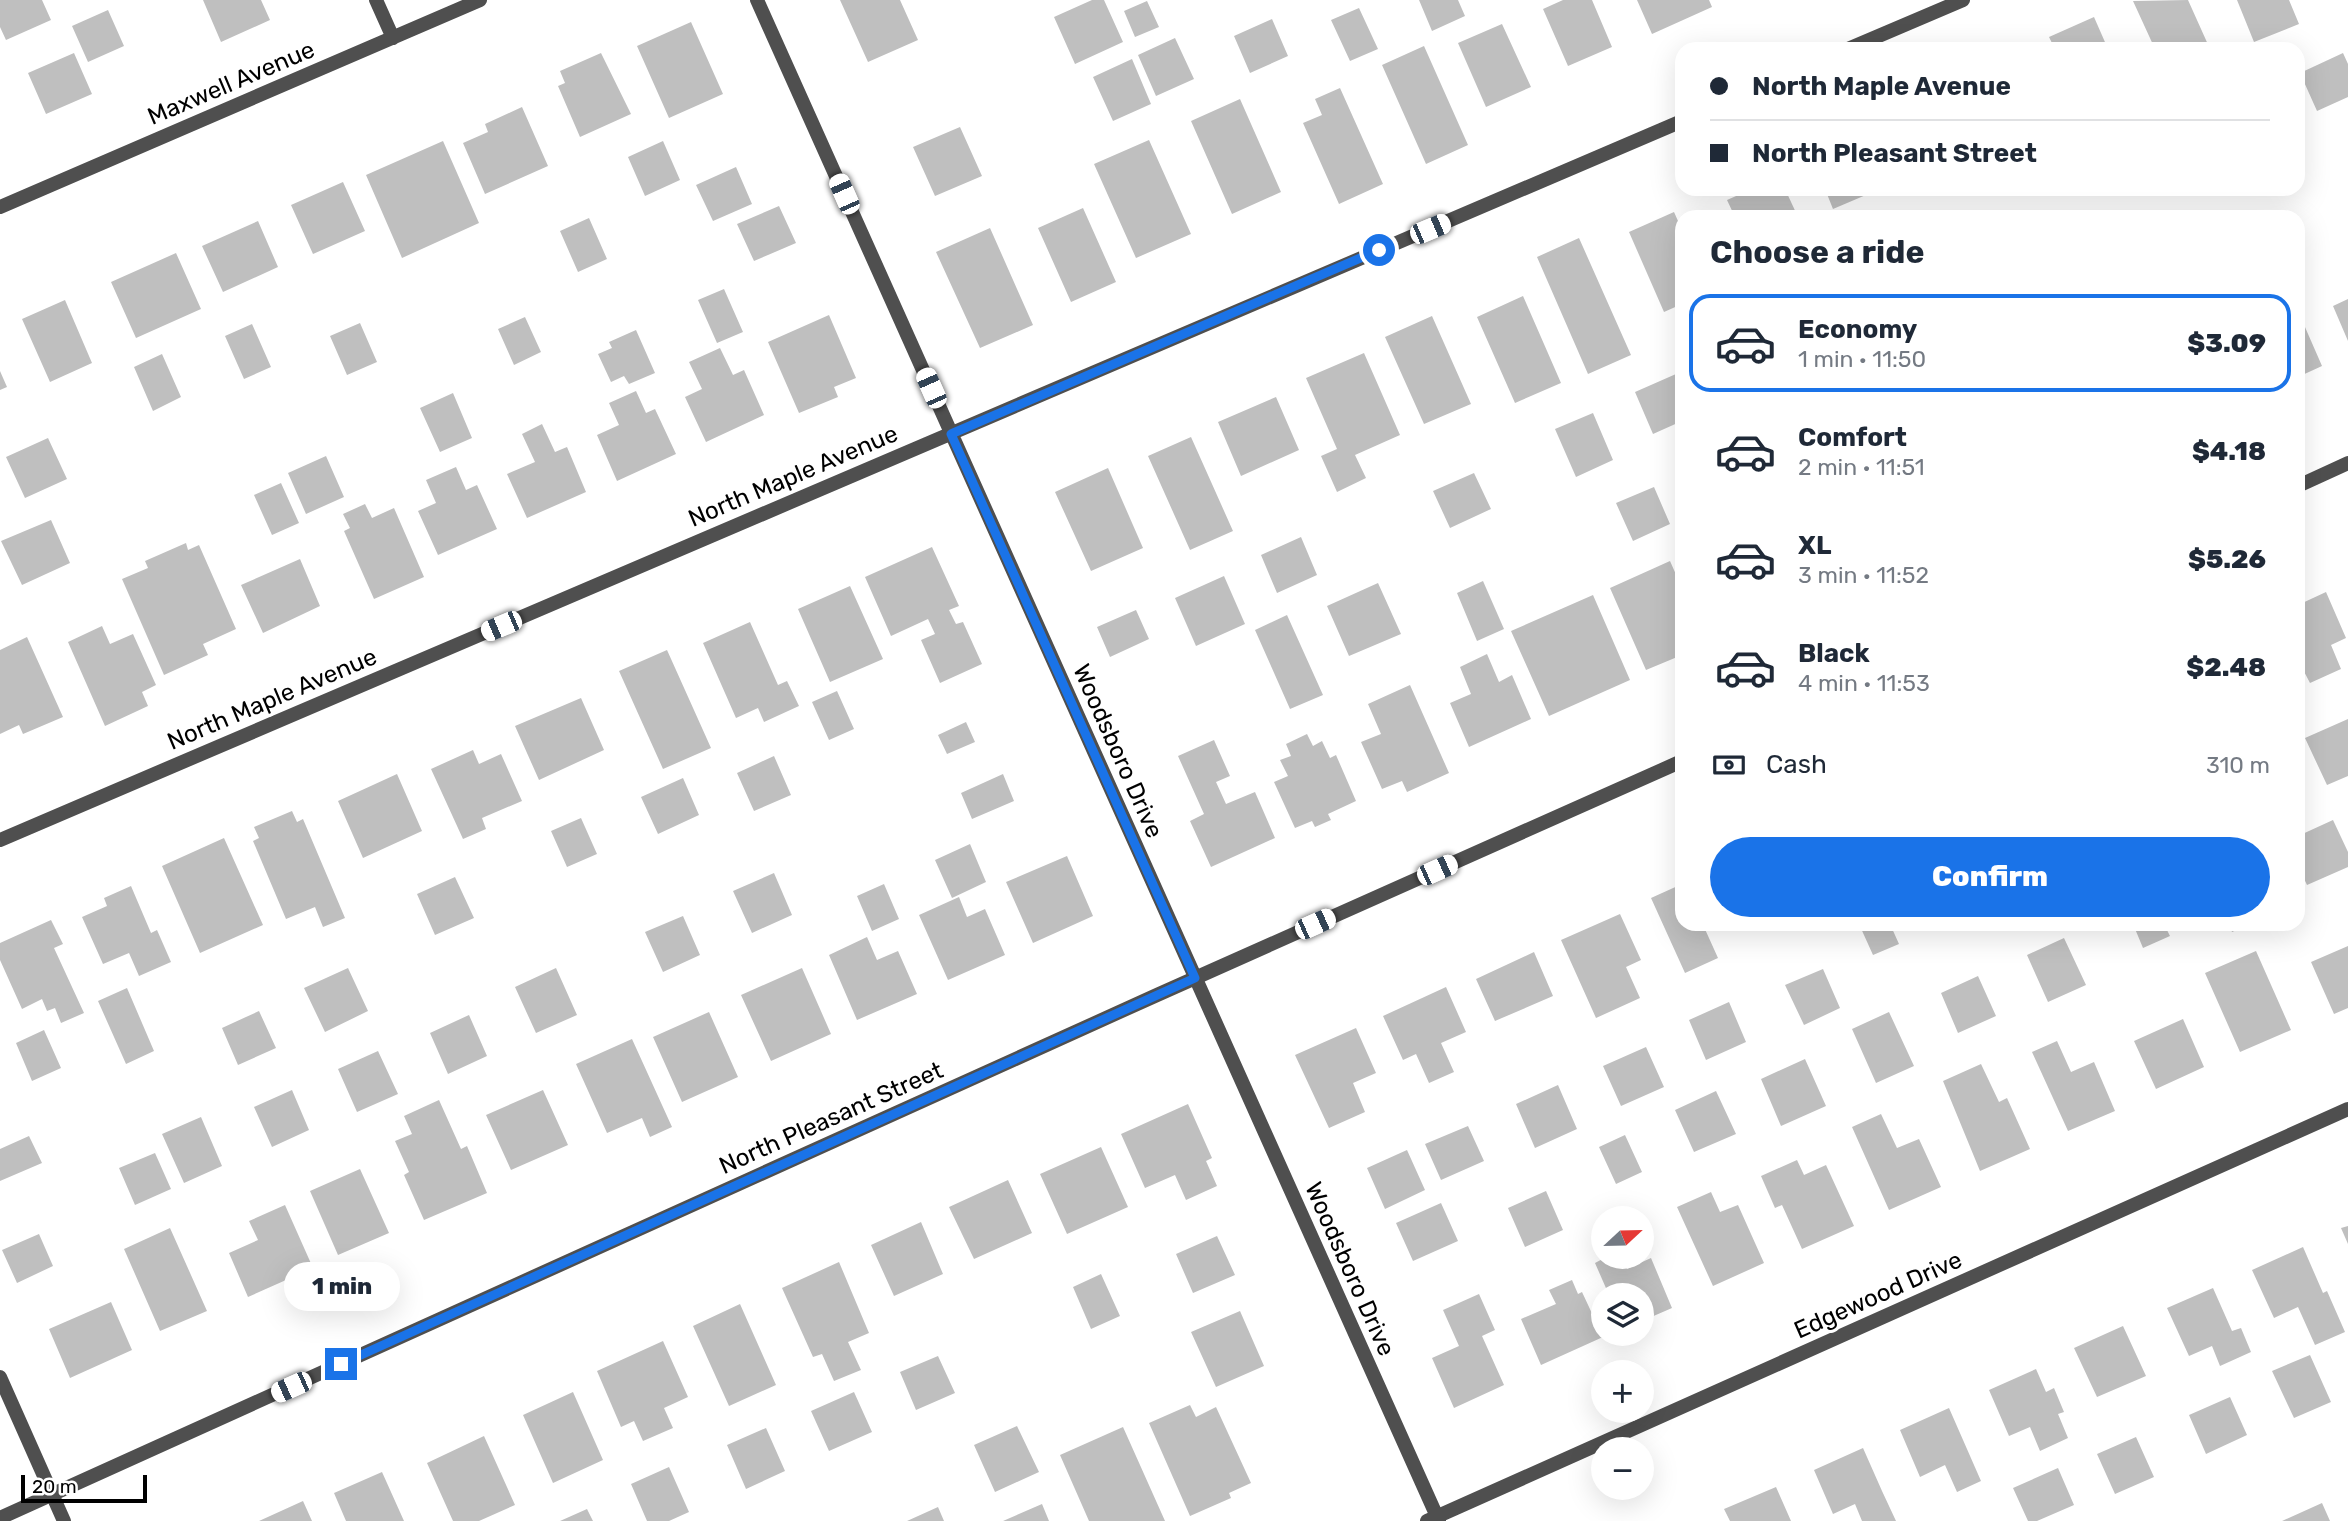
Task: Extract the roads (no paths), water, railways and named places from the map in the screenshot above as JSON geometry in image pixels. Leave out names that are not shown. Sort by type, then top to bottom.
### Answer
[{"type":"street","points":[[376,0],[393,38]]},
{"type":"street","name":"Maxwell Avenue","points":[[0,207],[480,0]]},
{"type":"street","name":"Woodsboro Drive","points":[[757,0],[1434,1519]]},
{"type":"street","points":[[1864,42],[1962,0]]},
{"type":"street","name":"North Maple Avenue","points":[[0,840],[1675,124]]},
{"type":"street","points":[[2305,483],[2348,463]]},
{"type":"street","name":"North Pleasant Street","points":[[0,1518],[1675,764]]},
{"type":"street","name":"Edgewood Drive","points":[[1434,1519],[2348,1109]]},
{"type":"street","points":[[0,1377],[64,1521]]}]
